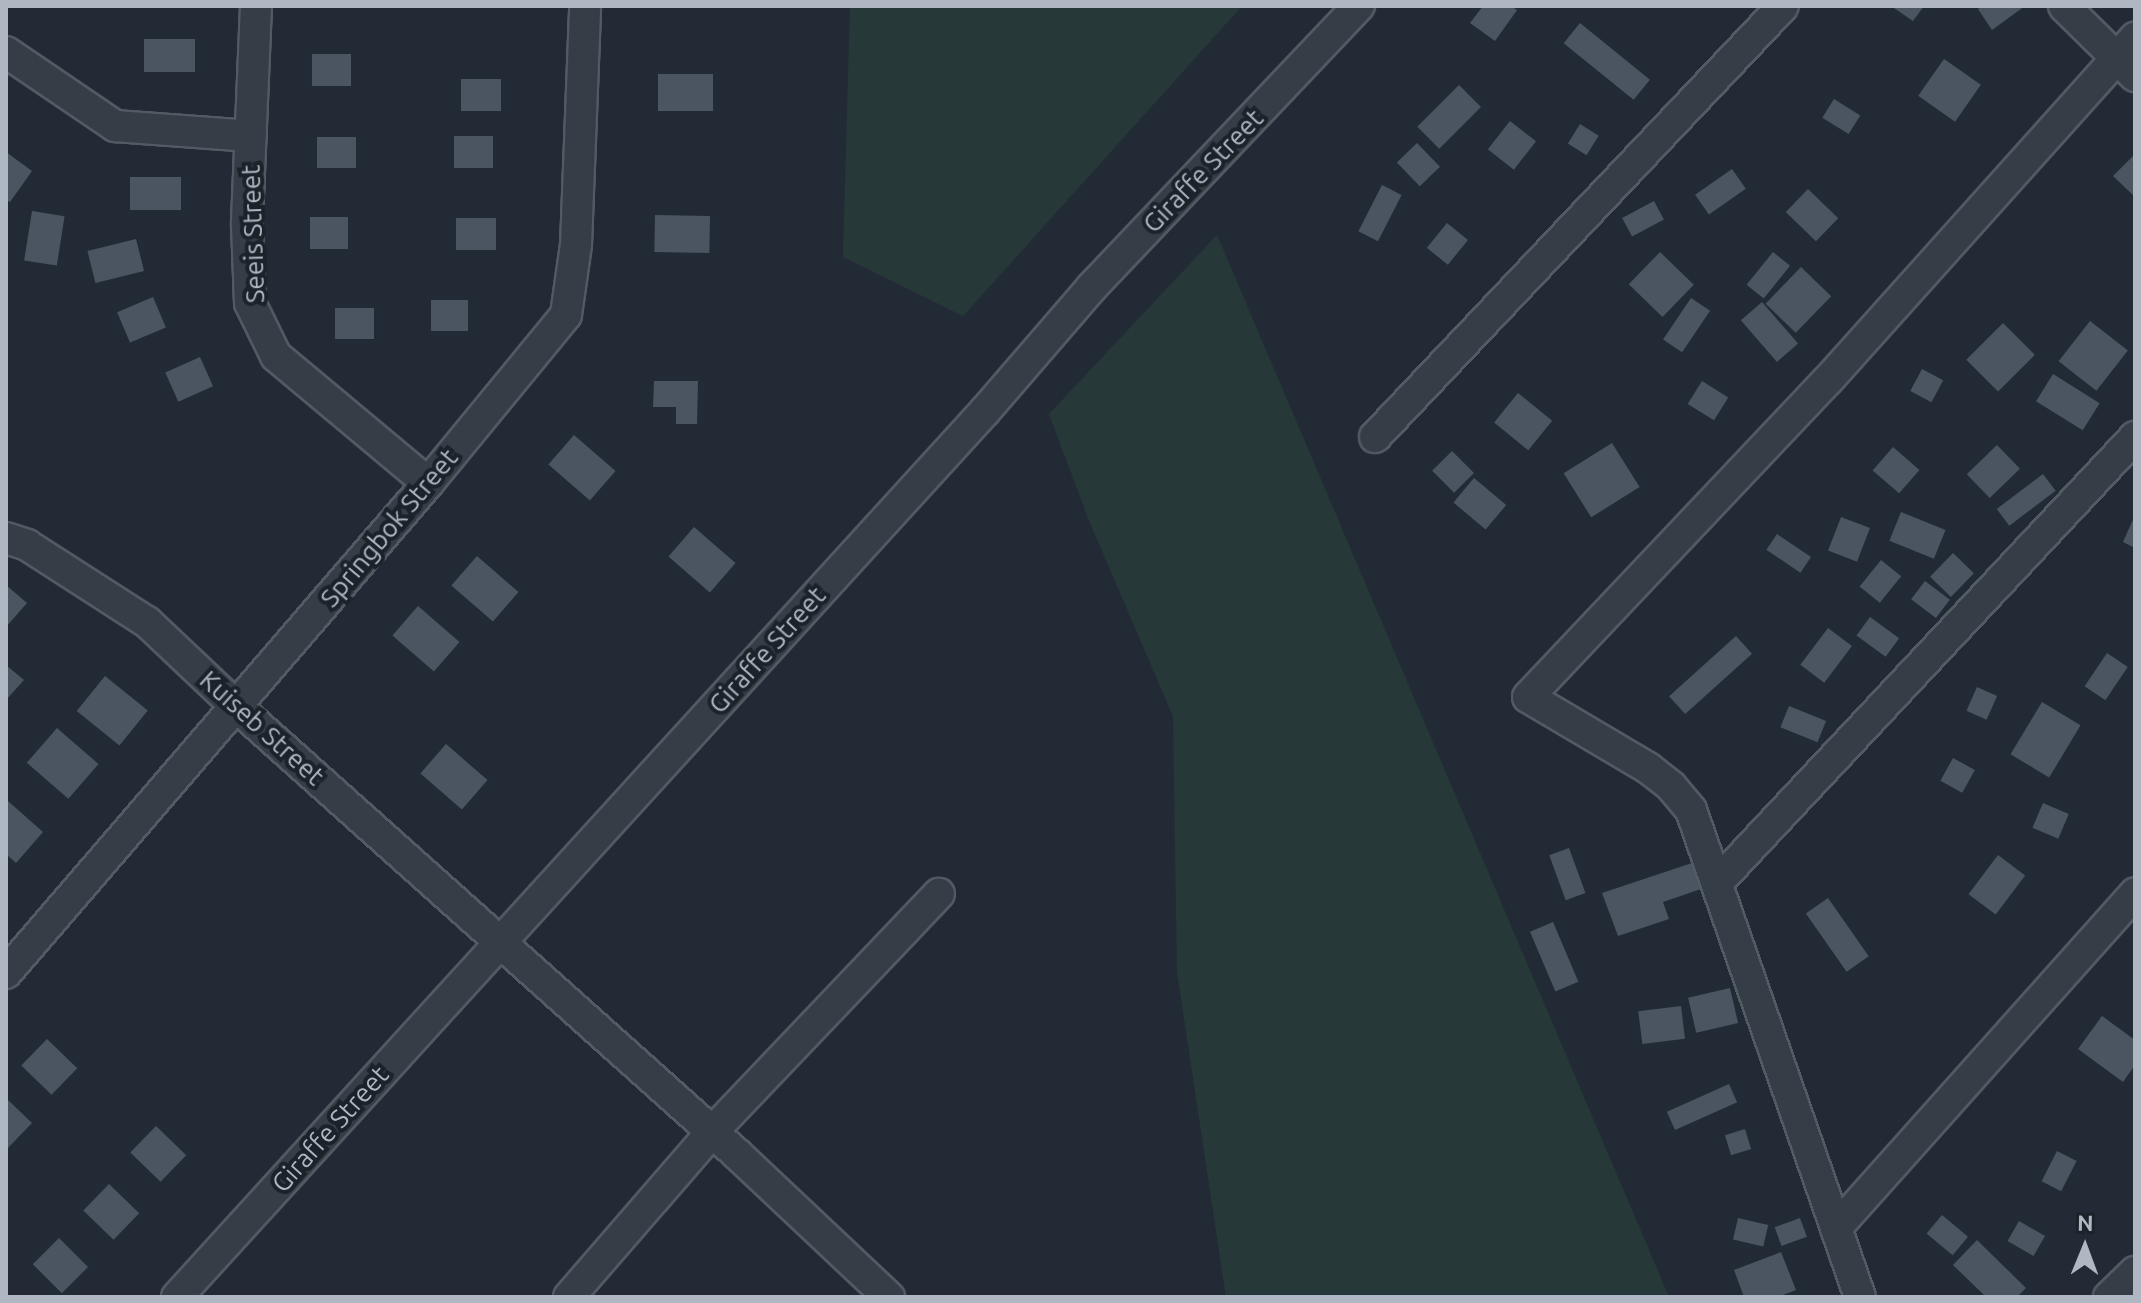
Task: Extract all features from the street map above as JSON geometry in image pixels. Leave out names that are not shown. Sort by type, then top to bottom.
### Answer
[{"type":"street","name":"Seeis Street","points":[[256,6],[247,225],[250,303],[276,356],[428,483]]},
{"type":"street","name":"Springbok Street","points":[[6,973],[428,483],[566,315],[576,245],[585,6]]},
{"type":"street","name":"Giraffe Street","points":[[177,1297],[974,423],[1092,287],[1359,6]]},
{"type":"street","points":[[1375,437],[1783,6]]},
{"type":"street","points":[[1860,1297],[1691,810],[1671,786],[1528,697],[2129,58],[2064,6]]},
{"type":"street","points":[[6,52],[115,126],[251,136]]},
{"type":"street","points":[[1718,882],[2135,437]]},
{"type":"street","name":"Kuiseb Street","points":[[6,538],[27,545],[147,622],[237,707],[712,1132],[889,1297]]},
{"type":"street","points":[[1836,1228],[2135,893]]},
{"type":"street","points":[[569,1297],[712,1132],[939,894]]},
{"type":"street","points":[[2109,1297],[2135,1272]]},
{"type":"green space","points":[[850,6],[1242,6],[963,316],[843,257]]},
{"type":"green space","points":[[1217,235],[1669,1297],[1226,1297],[1177,972],[1173,716],[1090,523],[1049,414]]},
{"type":"building","points":[[1483,6],[1511,6],[1517,10],[1495,41],[1470,23]]},
{"type":"building","points":[[1891,6],[1924,6],[1913,21]]},
{"type":"building","points":[[1982,6],[2025,6],[1992,30],[1978,9]]},
{"type":"building","points":[[1580,23],[1650,80],[1634,100],[1564,43]]},
{"type":"building","points":[[144,39],[195,39],[195,72],[144,72]]},
{"type":"building","points":[[312,54],[351,54],[351,86],[312,86]]},
{"type":"building","points":[[1944,59],[1981,85],[1955,122],[1918,96]]},
{"type":"building","points":[[658,74],[713,74],[713,111],[658,111]]},
{"type":"building","points":[[461,79],[501,79],[501,111],[461,111]]},
{"type":"building","points":[[1459,85],[1481,107],[1439,149],[1417,127]]},
{"type":"building","points":[[1834,99],[1860,115],[1849,134],[1822,118]]},
{"type":"building","points":[[1510,121],[1536,141],[1514,170],[1488,149]]},
{"type":"building","points":[[1580,124],[1599,136],[1586,155],[1568,144]]},
{"type":"building","points":[[454,136],[493,136],[493,168],[454,168]]},
{"type":"building","points":[[317,137],[356,137],[356,168],[317,168]]},
{"type":"building","points":[[1417,143],[1440,167],[1420,186],[1397,162]]},
{"type":"building","points":[[6,152],[32,171],[10,202],[6,200]]},
{"type":"building","points":[[2135,154],[2135,197],[2113,176]]},
{"type":"building","points":[[1732,169],[1746,189],[1709,214],[1695,195]]},
{"type":"building","points":[[130,177],[181,177],[181,210],[130,210]]},
{"type":"building","points":[[1382,185],[1402,195],[1378,241],[1358,231]]},
{"type":"building","points":[[1808,189],[1838,218],[1816,241],[1786,212]]},
{"type":"building","points":[[1654,201],[1664,220],[1632,236],[1622,218]]},
{"type":"building","points":[[32,211],[65,216],[57,266],[24,260]]},
{"type":"building","points":[[655,215],[710,216],[709,253],[654,252]]},
{"type":"building","points":[[310,217],[348,217],[348,249],[310,249]]},
{"type":"building","points":[[456,218],[496,218],[496,250],[456,250]]},
{"type":"building","points":[[1447,223],[1468,240],[1448,265],[1427,248]]},
{"type":"building","points":[[136,239],[144,271],[95,283],[87,251]]},
{"type":"building","points":[[1660,252],[1694,285],[1663,317],[1629,284]]},
{"type":"building","points":[[1773,252],[1790,266],[1764,298],[1747,285]]},
{"type":"building","points":[[1801,267],[1831,296],[1796,333],[1766,304]]},
{"type":"building","points":[[153,297],[166,327],[130,343],[117,312]]},
{"type":"building","points":[[1691,298],[1710,311],[1682,352],[1663,339]]},
{"type":"building","points":[[431,300],[468,300],[468,331],[431,331]]},
{"type":"building","points":[[1762,302],[1798,344],[1777,362],[1741,320]]},
{"type":"building","points":[[335,308],[374,308],[374,339],[335,339]]},
{"type":"building","points":[[2090,321],[2128,351],[2096,391],[2059,361]]},
{"type":"building","points":[[2003,323],[2035,355],[1998,392],[1966,360]]},
{"type":"building","points":[[200,357],[213,386],[178,402],[165,372]]},
{"type":"building","points":[[1922,369],[1943,380],[1931,402],[1910,391]]},
{"type":"building","points":[[2053,374],[2100,403],[2083,430],[2036,401]]},
{"type":"building","points":[[654,381],[698,381],[697,424],[676,424],[676,407],[653,407]]},
{"type":"building","points":[[1702,381],[1728,397],[1714,420],[1688,404]]},
{"type":"building","points":[[1518,393],[1552,421],[1528,450],[1494,423]]},
{"type":"building","points":[[574,435],[616,471],[590,501],[548,464]]},
{"type":"building","points":[[1612,443],[1640,487],[1591,517],[1564,473]]},
{"type":"building","points":[[1997,445],[2020,469],[1990,498],[1967,474]]},
{"type":"building","points":[[1893,447],[1919,470],[1899,493],[1873,470]]},
{"type":"building","points":[[1452,451],[1474,473],[1454,493],[1432,471]]},
{"type":"building","points":[[2043,474],[2056,491],[2009,526],[1997,509]]},
{"type":"building","points":[[1474,478],[1506,505],[1486,530],[1453,503]]},
{"type":"building","points":[[1901,512],[1946,530],[1934,559],[1889,541]]},
{"type":"building","points":[[2135,515],[2135,548],[2123,542]]},
{"type":"building","points":[[1841,517],[1870,528],[1857,562],[1828,551]]},
{"type":"building","points":[[694,527],[736,563],[710,593],[668,556]]},
{"type":"building","points":[[1777,534],[1811,557],[1800,573],[1766,550]]},
{"type":"building","points":[[1953,553],[1974,573],[1951,597],[1930,577]]},
{"type":"building","points":[[477,556],[519,592],[493,622],[451,585]]},
{"type":"building","points":[[1881,560],[1901,576],[1880,603],[1860,586]]},
{"type":"building","points":[[1925,581],[1950,600],[1936,618],[1911,599]]},
{"type":"building","points":[[6,585],[27,603],[6,627]]},
{"type":"building","points":[[418,606],[460,642],[434,672],[392,635]]},
{"type":"building","points":[[1870,617],[1899,638],[1886,657],[1856,636]]},
{"type":"building","points":[[1828,628],[1852,646],[1824,683],[1800,665]]},
{"type":"building","points":[[1736,636],[1752,654],[1685,714],[1669,696]]},
{"type":"building","points":[[2107,653],[2128,667],[2105,700],[2085,686]]},
{"type":"building","points":[[6,665],[24,680],[6,700]]},
{"type":"building","points":[[105,676],[148,711],[119,746],[77,711]]},
{"type":"building","points":[[1977,687],[1997,696],[1987,720],[1966,711]]},
{"type":"building","points":[[2042,702],[2081,725],[2049,777],[2011,754]]},
{"type":"building","points":[[1789,706],[1826,721],[1817,742],[1780,727]]},
{"type":"building","points":[[57,728],[99,764],[68,799],[27,763]]},
{"type":"building","points":[[446,744],[488,780],[462,810],[420,773]]},
{"type":"building","points":[[1953,758],[1975,770],[1962,793],[1940,781]]},
{"type":"building","points":[[8,801],[43,832],[16,863],[6,854]]},
{"type":"building","points":[[2043,803],[2069,814],[2058,839],[2032,828]]},
{"type":"building","points":[[1569,848],[1585,893],[1566,900],[1549,855]]},
{"type":"building","points":[[1998,855],[2025,875],[1996,915],[1969,894]]},
{"type":"building","points":[[1692,863],[1701,889],[1663,902],[1669,919],[1618,936],[1602,893]]},
{"type":"building","points":[[1828,898],[1869,956],[1847,972],[1806,913]]},
{"type":"building","points":[[1553,922],[1578,982],[1555,992],[1530,932]]},
{"type":"building","points":[[1730,988],[1738,1023],[1696,1033],[1688,998]]},
{"type":"building","points":[[1681,1006],[1685,1039],[1642,1044],[1638,1011]]},
{"type":"building","points":[[2102,1016],[2135,1040],[2135,1065],[2123,1082],[2078,1049]]},
{"type":"building","points":[[47,1039],[77,1068],[52,1095],[21,1066]]},
{"type":"building","points":[[1729,1084],[1737,1102],[1675,1130],[1667,1112]]},
{"type":"building","points":[[6,1098],[32,1123],[6,1150]]},
{"type":"building","points":[[156,1126],[186,1155],[161,1182],[130,1153]]},
{"type":"building","points":[[1745,1129],[1751,1149],[1731,1155],[1725,1135]]},
{"type":"building","points":[[2057,1151],[2077,1161],[2061,1191],[2042,1181]]},
{"type":"building","points":[[109,1184],[139,1213],[114,1240],[83,1211]]},
{"type":"building","points":[[1942,1215],[1968,1237],[1953,1255],[1927,1233]]},
{"type":"building","points":[[1738,1218],[1768,1225],[1763,1246],[1733,1239]]},
{"type":"building","points":[[1800,1218],[1807,1237],[1781,1246],[1775,1227]]},
{"type":"building","points":[[2019,1221],[2045,1236],[2033,1256],[2008,1241]]},
{"type":"building","points":[[59,1238],[88,1267],[62,1293],[33,1264]]},
{"type":"building","points":[[1977,1240],[2026,1288],[2017,1297],[1986,1297],[1953,1265]]},
{"type":"building","points":[[1781,1252],[1796,1290],[1778,1297],[1744,1297],[1734,1270]]}]
